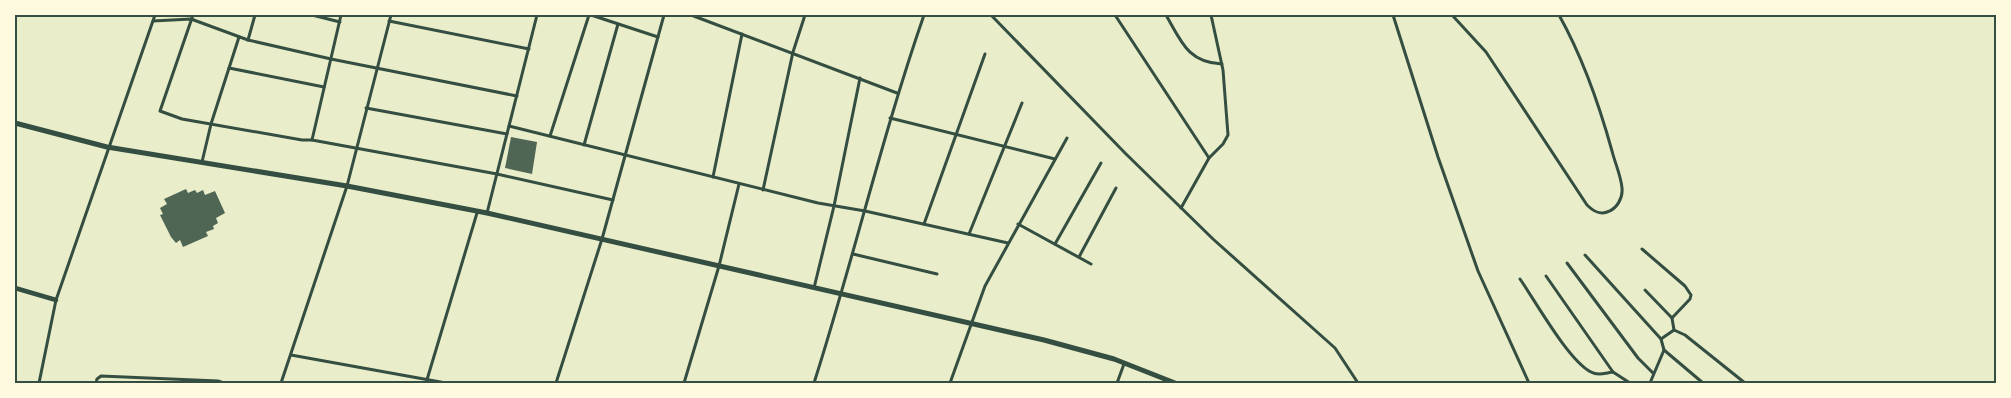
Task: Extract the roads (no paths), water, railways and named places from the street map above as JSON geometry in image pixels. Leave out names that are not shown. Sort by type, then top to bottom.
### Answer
[{"type":"main road","points":[[15,123],[107,147],[347,186],[477,213],[487,213],[1044,340],[1124,363],[1175,383]]},
{"type":"street","points":[[38,383],[56,300],[107,147],[155,15]]},
{"type":"street","points":[[248,40],[254,15]]},
{"type":"street","points":[[312,15],[340,22]]},
{"type":"street","points":[[312,140],[341,15]]},
{"type":"street","points":[[281,383],[347,186],[391,15]]},
{"type":"street","points":[[487,213],[537,15]]},
{"type":"street","points":[[550,136],[590,15],[658,37]]},
{"type":"street","points":[[556,383],[602,240],[664,15]]},
{"type":"street","points":[[691,15],[793,52],[897,93]]},
{"type":"street","points":[[764,190],[793,52],[806,15]]},
{"type":"street","points":[[814,383],[842,294],[897,93],[924,15]]},
{"type":"street","points":[[991,15],[1181,208],[1335,348],[1358,383]]},
{"type":"street","points":[[1115,15],[1209,158]]},
{"type":"street","points":[[1166,15],[1192,56],[1206,64],[1222,64]]},
{"type":"street","points":[[1181,208],[1209,158],[1223,144],[1228,135],[1222,64],[1212,15]]},
{"type":"street","points":[[1393,15],[1435,148],[1478,271],[1529,383]]},
{"type":"street","points":[[1452,15],[1486,52],[1587,205],[1593,211],[1604,213],[1616,208],[1620,201],[1622,188],[1604,122],[1585,66],[1559,15]]},
{"type":"street","points":[[152,21],[192,17],[248,40],[331,59],[517,96]]},
{"type":"street","points":[[192,17],[160,111],[182,119],[302,140],[312,140],[497,174],[612,200]]},
{"type":"street","points":[[389,21],[528,49]]},
{"type":"street","points":[[584,145],[618,24]]},
{"type":"street","points":[[713,177],[742,34]]},
{"type":"street","points":[[202,162],[211,124],[239,37]]},
{"type":"street","points":[[924,224],[985,54]]},
{"type":"street","points":[[229,68],[325,87]]},
{"type":"street","points":[[814,288],[834,206],[860,78]]},
{"type":"street","points":[[969,234],[1022,103]]},
{"type":"street","points":[[366,108],[507,134]]},
{"type":"street","points":[[890,118],[1055,159]]},
{"type":"street","points":[[509,126],[584,145],[625,153],[764,190],[1008,243]]},
{"type":"street","points":[[950,383],[985,286],[1067,138]]},
{"type":"street","points":[[1055,244],[1101,163]]},
{"type":"street","points":[[684,383],[719,266],[739,184]]},
{"type":"street","points":[[1079,257],[1116,188]]},
{"type":"street","points":[[427,381],[477,213]]},
{"type":"street","points":[[1018,224],[1091,264]]},
{"type":"street","points":[[1642,249],[1685,286],[1691,295],[1690,300],[1672,318]]},
{"type":"street","points":[[853,254],[937,274]]},
{"type":"street","points":[[1585,255],[1661,339],[1664,350],[1703,383]]},
{"type":"street","points":[[1567,263],[1638,358],[1653,373]]},
{"type":"street","points":[[1546,276],[1613,372],[1630,383]]},
{"type":"street","points":[[1520,279],[1570,352],[1590,372],[1600,375],[1613,372]]},
{"type":"street","points":[[15,288],[56,300]]},
{"type":"street","points":[[1645,290],[1672,318],[1674,330]]},
{"type":"street","points":[[1661,339],[1674,330]]},
{"type":"street","points":[[1674,330],[1685,335],[1745,383]]},
{"type":"street","points":[[1650,383],[1664,350]]},
{"type":"street","points":[[291,355],[446,383]]},
{"type":"street","points":[[1117,383],[1124,363]]},
{"type":"street","points":[[96,383],[97,378],[101,376],[218,381],[224,383]]}]
